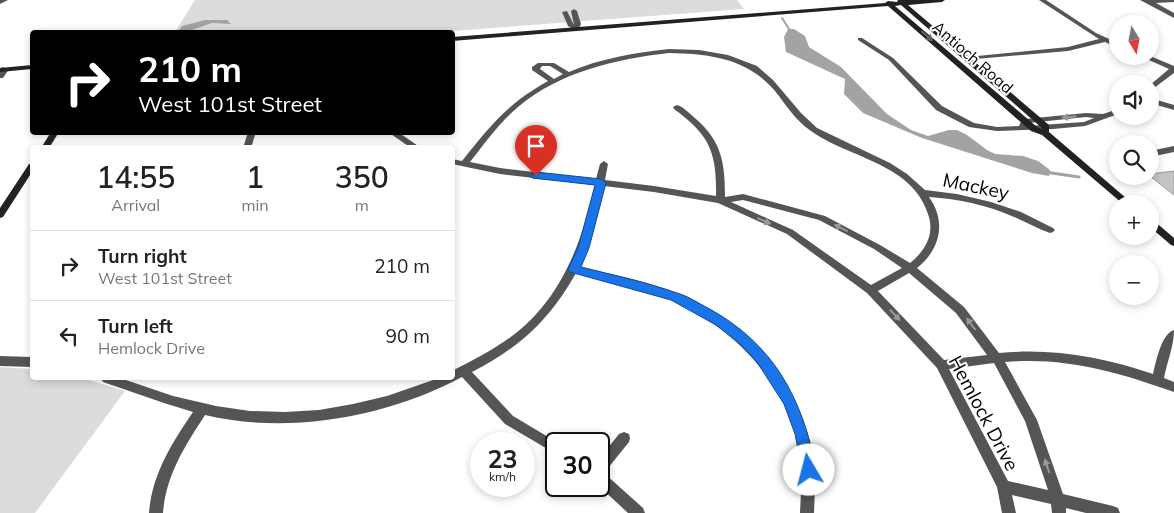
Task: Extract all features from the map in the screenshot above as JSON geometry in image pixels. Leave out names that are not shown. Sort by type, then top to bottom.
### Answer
[{"type":"main road","points":[[455,39],[865,0]]},
{"type":"main road","points":[[455,34],[888,2],[942,0]]},
{"type":"main road","name":"Antioch Road","points":[[888,2],[1024,124]]},
{"type":"main road","name":"Antioch Road","points":[[901,2],[968,59],[1119,195]]},
{"type":"main road","points":[[1,73],[30,67]]},
{"type":"main road","points":[[1,73],[30,73]]},
{"type":"main road","points":[[0,215],[30,169]]},
{"type":"main road","points":[[1159,230],[1174,243]]},
{"type":"street","points":[[0,2],[5,0]]},
{"type":"street","points":[[1042,0],[1109,42]]},
{"type":"street","points":[[1146,1],[1174,0]]},
{"type":"street","points":[[1146,1],[1174,16]]},
{"type":"street","points":[[574,11],[575,26]]},
{"type":"street","points":[[565,12],[575,26]]},
{"type":"street","points":[[860,39],[891,59],[947,115],[985,128],[1024,124],[1036,120],[1086,115],[1102,116]]},
{"type":"street","points":[[968,59],[1068,49],[1105,40]]},
{"type":"street","points":[[464,164],[513,107],[552,81],[568,74],[609,60],[686,51],[725,56],[757,70],[769,80],[802,121],[814,130],[891,167],[915,186],[930,205],[934,218],[935,236],[924,256],[871,290]]},
{"type":"street","points":[[1159,63],[1174,69],[1159,82]]},
{"type":"street","points":[[552,81],[536,70],[536,67],[540,64],[552,64],[568,74]]},
{"type":"street","points":[[1159,103],[1174,108]]},
{"type":"street","points":[[676,107],[705,132],[718,153],[721,167],[720,200]]},
{"type":"street","points":[[1024,124],[1034,129],[1045,130],[1084,124],[1109,114]]},
{"type":"street","points":[[397,135],[413,145]]},
{"type":"street","points":[[1159,152],[1174,149]]},
{"type":"street","name":"Hemlock Drive","points":[[455,162],[500,171],[720,200],[743,197],[822,218],[877,247],[909,267],[960,310],[997,359],[1031,420],[1059,506]]},
{"type":"street","points":[[545,441],[510,420],[456,375],[498,352],[528,329],[560,294],[584,248],[604,164]]},
{"type":"street","name":"Mackey","points":[[921,193],[958,196],[984,201],[1005,208],[1050,230]]},
{"type":"street","name":"Hemlock Drive","points":[[720,200],[790,232],[871,290],[941,364],[1004,486],[1009,513]]},
{"type":"street","points":[[574,269],[653,289],[697,307],[721,321],[762,358],[782,388],[802,434],[809,470],[807,513]]},
{"type":"street","points":[[1158,381],[1162,357],[1168,340],[1174,334]]},
{"type":"street","points":[[941,364],[1030,356],[1061,358],[1118,369],[1174,387]]},
{"type":"street","points":[[0,361],[30,362]]},
{"type":"street","points":[[117,380],[182,404],[202,409],[250,416],[282,417],[321,414],[391,401],[424,390],[445,380]]},
{"type":"street","points":[[156,513],[160,482],[165,470],[202,409]]},
{"type":"street","points":[[610,455],[624,438]]},
{"type":"street","points":[[1004,486],[1059,506],[1113,513]]},
{"type":"street","points":[[610,487],[638,513]]},
{"type":"shaded area","points":[[195,0],[737,0],[744,9],[455,31],[176,30]]},
{"type":"shaded area","points":[[205,20],[227,20],[231,24],[212,23],[192,30],[179,30],[182,26]]},
{"type":"shaded area","points":[[788,29],[794,29],[805,36],[809,47],[841,67],[887,114],[911,130],[928,136],[949,130],[957,130],[995,154],[1023,156],[1038,161],[1050,170],[1049,176],[1032,173],[922,138],[863,113],[844,94],[845,79],[786,52],[784,37]]},
{"type":"shaded area","points":[[0,367],[30,369],[30,380],[89,380],[125,391],[35,513],[0,513]]},
{"type":"building","points":[[1174,171],[1174,195],[1159,183],[1159,173]]},
{"type":"waterway","points":[[782,18],[791,32]]},
{"type":"waterway","points":[[1045,172],[1079,177]]},
{"type":"route","points":[[536,176],[601,183],[584,248],[574,269],[675,296],[721,321],[743,339],[762,358],[790,403],[798,420],[806,448],[809,470]]}]
